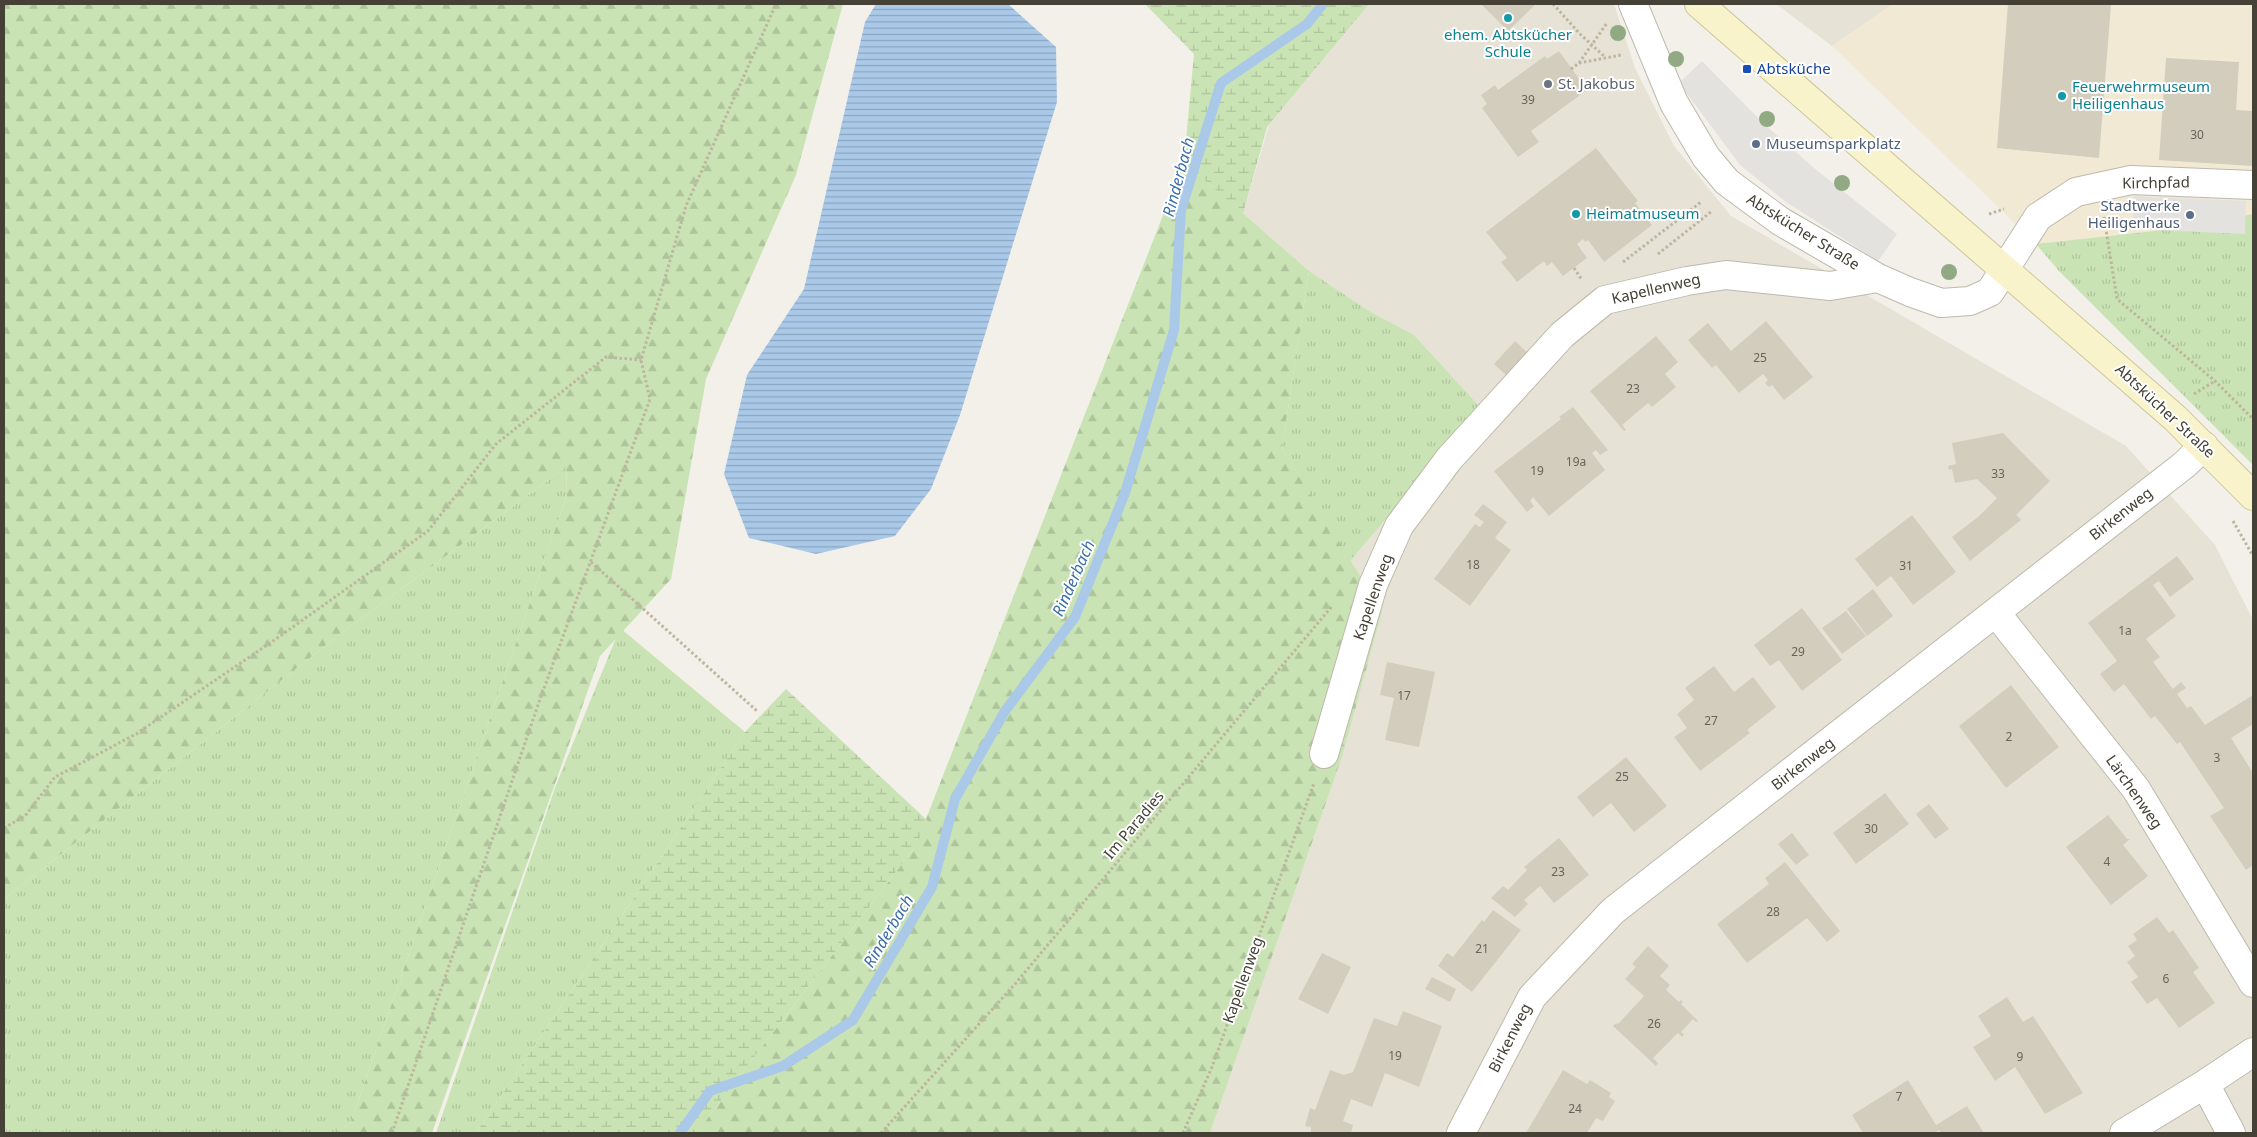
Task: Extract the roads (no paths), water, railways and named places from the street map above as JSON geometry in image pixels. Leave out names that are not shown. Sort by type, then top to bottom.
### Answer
[{"type":"street","name":"Abtskücher Straße","points":[[1699,4],[2006,269],[2175,418],[2253,496]]},
{"type":"street","name":"Abtskücher Straße","points":[[1621,11],[1651,51],[1674,103],[1706,158],[1727,182],[1780,221],[1878,278],[1941,303],[1970,301],[1990,292],[2006,269]]},
{"type":"street","name":"Kirchpfad","points":[[2006,269],[2038,216],[2076,192],[2130,180],[2253,185]]},
{"type":"street","name":"Kapellenweg","points":[[1324,754],[1373,585],[1399,526],[1449,459],[1562,335],[1605,300],[1687,281],[1726,275],[1830,286],[1878,278]]},
{"type":"street","name":"Birkenweg","points":[[1461,1133],[1532,996],[1613,911],[1835,738],[1904,681],[1996,613],[2184,465],[2204,446]]},
{"type":"street","name":"Lärchenweg","points":[[1996,613],[2136,789],[2253,984]]},
{"type":"street","points":[[2124,1133],[2205,1084],[2253,1052]]},
{"type":"street","points":[[2205,1084],[2231,1133]]},
{"type":"water","points":[[876,4],[1008,4],[1056,47],[1057,102],[960,415],[931,489],[895,536],[816,554],[749,538],[724,474],[747,375],[804,289],[865,22]]},
{"type":"waterway","name":"Rinderbach","points":[[680,1133],[710,1091],[783,1066],[853,1020],[932,887],[955,799],[1005,711],[1075,617],[1125,493],[1174,330],[1181,210],[1221,83],[1307,24],[1323,4]]},
{"type":"place","name":"ehem. Abtskücher Schule","points":[[1508,18]]},
{"type":"place","name":"Abtsküche","points":[[1747,69]]},
{"type":"place","name":"St. Jakobus","points":[[1548,84]]},
{"type":"place","name":"Feuerwehrmuseum Heiligenhaus","points":[[2062,96]]},
{"type":"place","name":"Museumsparkplatz","points":[[1756,144]]},
{"type":"place","name":"Heimatmuseum","points":[[1576,214]]},
{"type":"place","name":"Stadtwerke Heiligenhaus","points":[[2190,215]]}]
